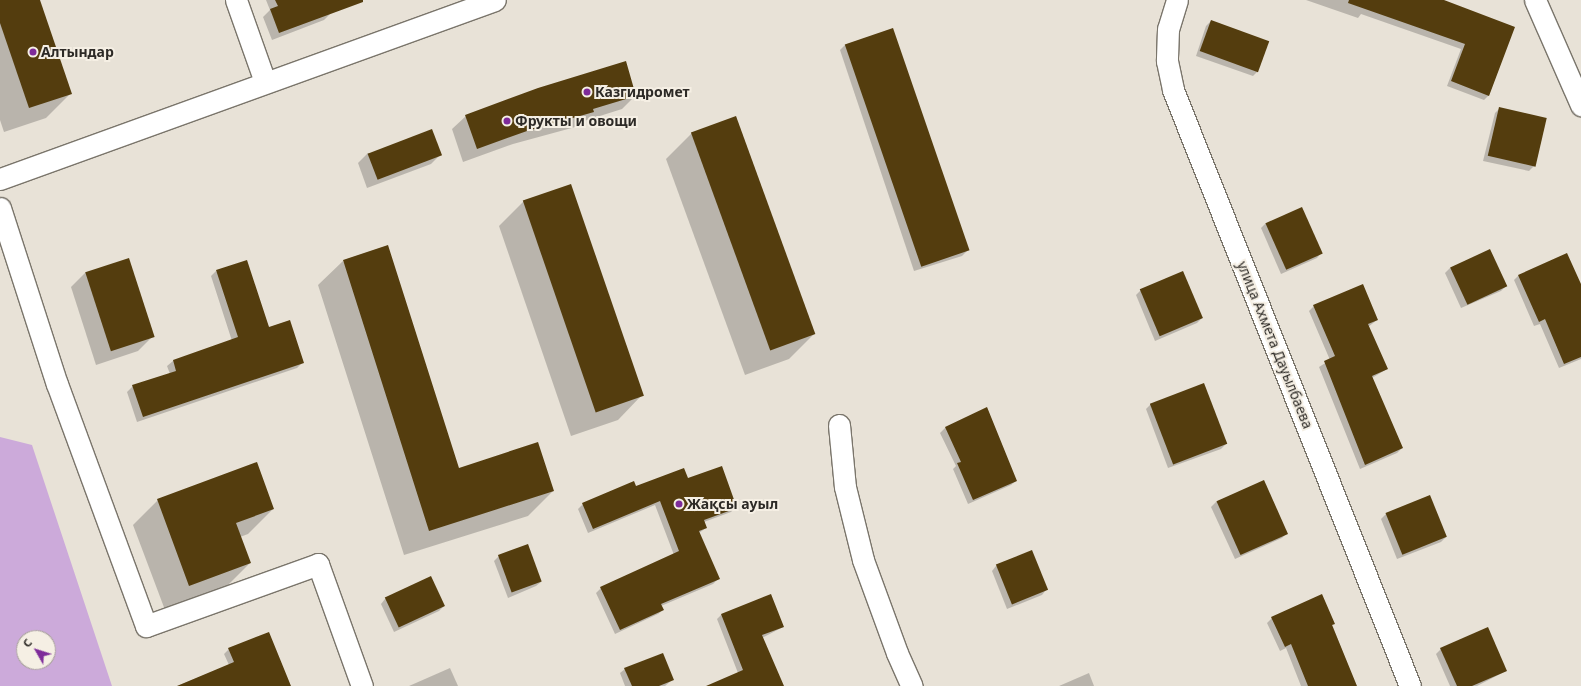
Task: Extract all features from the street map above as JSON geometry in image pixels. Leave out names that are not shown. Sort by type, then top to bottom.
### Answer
[{"type":"street","points":[[236,0],[264,82]]},
{"type":"street","points":[[0,180],[112,140],[264,82],[495,0]]},
{"type":"street","name":"улица Ахмета Дауылбаева","points":[[1177,0],[1168,29],[1167,61],[1173,90],[1410,686]]},
{"type":"street","points":[[1535,0],[1581,105]]},
{"type":"street","points":[[0,208],[57,384],[146,626],[318,564],[362,686]]},
{"type":"street","points":[[839,425],[845,487],[863,560],[897,653],[912,686]]},
{"type":"shaded area","points":[[0,437],[32,445],[112,686],[0,686]]},
{"type":"building","points":[[0,0],[40,0],[72,94],[29,108],[0,23]]},
{"type":"building","points":[[275,0],[363,0],[363,2],[279,33],[270,9],[278,6]]},
{"type":"building","points":[[1349,0],[1444,0],[1515,27],[1489,96],[1451,81],[1465,44],[1348,3]]},
{"type":"building","points":[[1211,20],[1269,41],[1258,72],[1200,51]]},
{"type":"building","points":[[893,28],[970,250],[921,267],[845,45]]},
{"type":"building","points":[[626,61],[636,96],[593,109],[594,112],[527,131],[477,149],[465,115],[538,88]]},
{"type":"building","points":[[1499,107],[1547,118],[1535,167],[1488,156]]},
{"type":"building","points":[[736,116],[815,334],[770,350],[691,132]]},
{"type":"building","points":[[432,129],[442,155],[378,180],[368,154]]},
{"type":"building","points":[[571,184],[644,396],[596,412],[523,201]]},
{"type":"building","points":[[1302,207],[1323,254],[1286,270],[1265,223]]},
{"type":"building","points":[[388,245],[459,468],[538,442],[554,491],[429,531],[343,260]]},
{"type":"building","points":[[1490,249],[1507,286],[1467,305],[1450,268]]},
{"type":"building","points":[[1567,253],[1581,284],[1581,357],[1564,364],[1545,319],[1539,322],[1518,275]]},
{"type":"building","points":[[129,258],[155,337],[111,351],[85,272]]},
{"type":"building","points":[[247,260],[269,327],[290,320],[304,363],[143,417],[132,385],[176,371],[173,360],[238,337],[216,270]]},
{"type":"building","points":[[1183,271],[1203,318],[1160,336],[1140,289]]},
{"type":"building","points":[[1363,284],[1378,320],[1368,324],[1388,369],[1372,376],[1403,448],[1365,465],[1324,361],[1335,356],[1313,305]]},
{"type":"building","points":[[1204,383],[1227,444],[1173,464],[1150,404]]},
{"type":"building","points":[[987,407],[1017,481],[973,500],[957,463],[961,462],[945,427]]},
{"type":"building","points":[[257,462],[274,509],[236,523],[251,563],[189,586],[157,499]]},
{"type":"building","points":[[722,466],[737,508],[704,520],[707,528],[699,531],[720,579],[661,604],[664,610],[620,630],[600,587],[679,551],[660,501],[593,529],[582,503],[634,481],[636,486],[684,468],[688,478]]},
{"type":"building","points":[[1264,480],[1288,534],[1240,555],[1216,501]]},
{"type":"building","points":[[1430,495],[1447,537],[1402,555],[1385,513]]},
{"type":"building","points":[[528,544],[542,582],[512,593],[498,555]]},
{"type":"building","points":[[1032,550],[1048,590],[1012,604],[996,565]]},
{"type":"building","points":[[431,576],[445,606],[399,627],[385,598]]},
{"type":"building","points":[[771,594],[784,627],[762,635],[784,686],[706,686],[743,670],[721,614]]},
{"type":"building","points":[[1322,594],[1335,624],[1332,625],[1357,686],[1308,686],[1291,644],[1285,647],[1271,617]]},
{"type":"building","points":[[1488,627],[1507,671],[1472,686],[1457,686],[1440,648]]},
{"type":"building","points":[[269,632],[291,686],[177,686],[234,662],[228,648]]},
{"type":"building","points":[[663,653],[674,680],[659,686],[632,686],[624,668]]},
{"type":"place","name":"Алтындар","points":[[33,52]]},
{"type":"place","name":"Казгидромет","points":[[587,92]]},
{"type":"place","name":"Фрукты и овощи","points":[[507,121]]},
{"type":"place","name":"Жақсы ауыл","points":[[679,504]]}]
